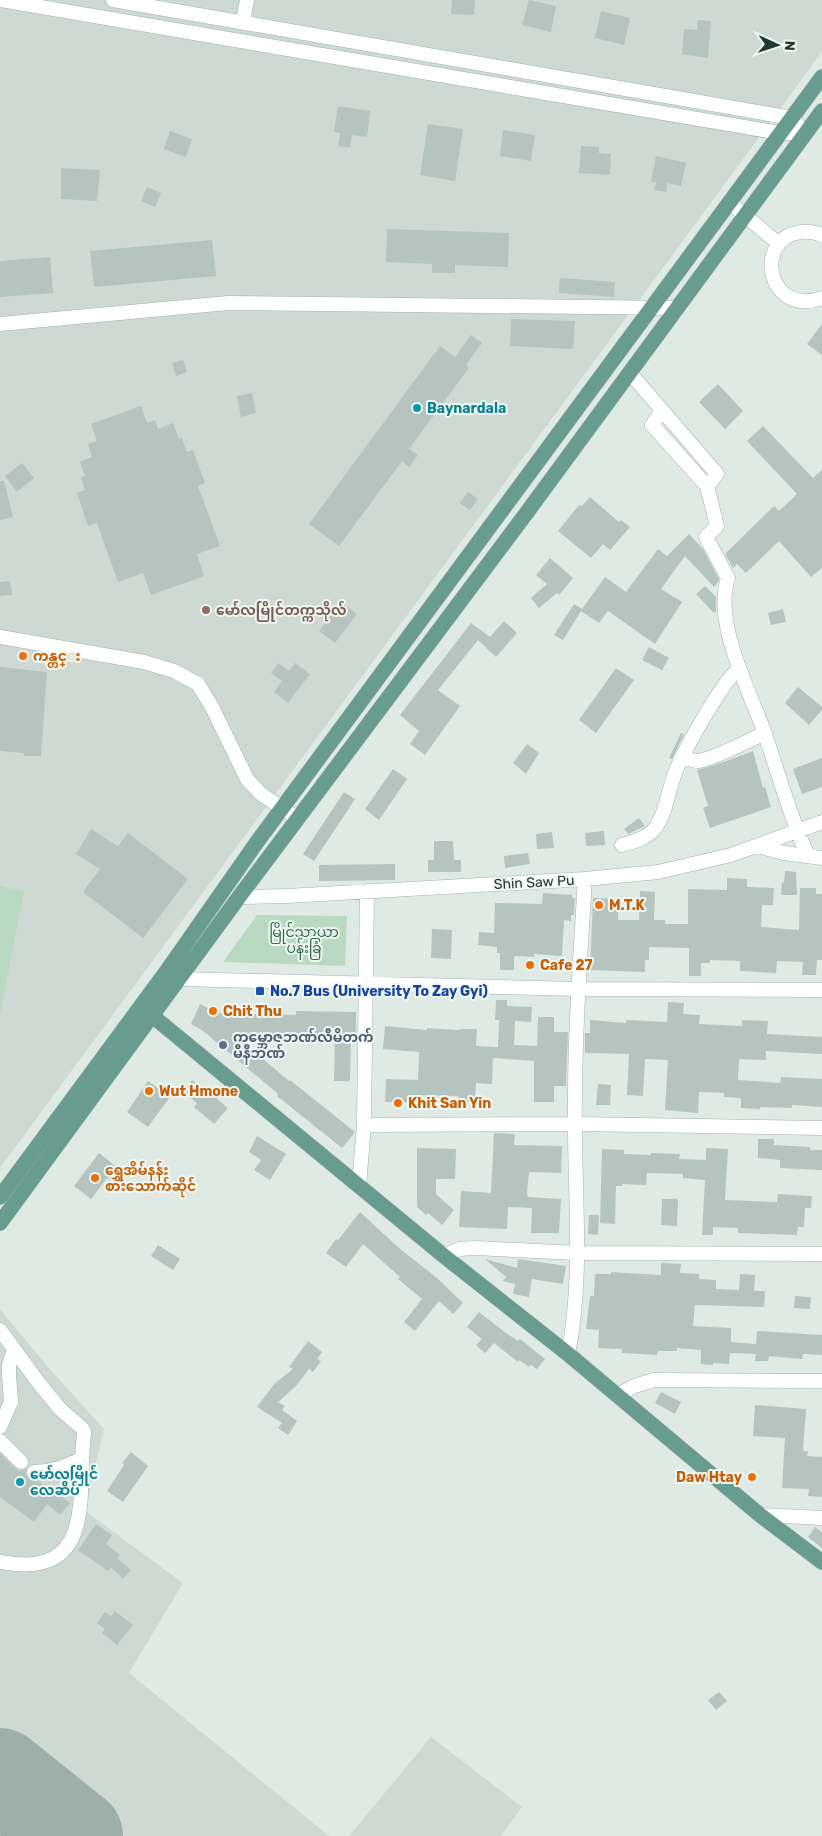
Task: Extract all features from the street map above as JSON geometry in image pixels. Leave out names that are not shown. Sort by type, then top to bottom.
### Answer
[{"type":"main road","points":[[0,1224],[146,1011],[166,972],[258,842],[822,77]]},
{"type":"main road","points":[[0,1197],[146,1011],[180,979],[297,818],[525,515],[822,111]]},
{"type":"main road","points":[[506,504],[525,515]]},
{"type":"main road","points":[[146,1011],[444,1256],[568,1354],[760,1515],[822,1562]]},
{"type":"street","points":[[0,0],[780,133],[805,133]]},
{"type":"street","points":[[113,0],[792,118],[805,133]]},
{"type":"street","points":[[243,22],[247,0]]},
{"type":"street","points":[[729,202],[779,244]]},
{"type":"street","points":[[822,235],[816,232],[804,231],[792,234],[779,244],[773,255],[771,267],[773,280],[779,290],[788,297],[800,302],[812,302],[822,298]]},
{"type":"street","points":[[0,324],[228,303],[677,308]]},
{"type":"street","points":[[630,373],[717,474],[707,486],[716,526],[706,537],[728,578],[724,590],[727,624],[732,647],[765,733],[797,832],[815,857]]},
{"type":"street","points":[[0,637],[144,662],[174,671],[198,684],[212,707],[247,779],[261,794],[297,818]]},
{"type":"street","points":[[622,845],[643,839],[656,827],[670,793],[674,774],[683,755],[727,680],[739,669]]},
{"type":"street","points":[[683,755],[698,761],[765,733]]},
{"type":"street","name":"Shin Saw Pu","points":[[239,897],[585,879],[658,872],[731,855],[822,822]]},
{"type":"street","points":[[757,846],[784,853],[815,857]]},
{"type":"street","points":[[568,1354],[573,1329],[576,1253],[574,1124],[578,989],[585,879]]},
{"type":"street","points":[[359,1186],[364,1125],[367,891]]},
{"type":"street","points":[[166,972],[180,979],[578,989],[822,990]]},
{"type":"street","points":[[364,1125],[574,1124],[822,1128]]},
{"type":"street","points":[[444,1256],[460,1249],[475,1248],[576,1253],[822,1254]]},
{"type":"street","points":[[0,1330],[60,1409],[82,1428],[84,1432],[80,1515],[75,1534],[68,1547],[54,1559],[42,1564],[28,1565],[0,1562]]},
{"type":"street","points":[[0,1427],[11,1402],[9,1365],[14,1349]]},
{"type":"street","points":[[618,1396],[634,1386],[654,1380],[822,1381]]},
{"type":"street","points":[[0,1441],[21,1462]]},
{"type":"street","points":[[34,1472],[63,1468],[82,1459]]},
{"type":"street","points":[[760,1515],[822,1518]]},
{"type":"shaded area","name":"မော်လမြိုင်တက္ကသိုလ်","points":[[0,0],[822,0],[822,52],[0,1168]]},
{"type":"shaded area","name":"မော်လမြိုင် လေဆိပ်","points":[[0,1309],[48,1367],[104,1429],[85,1511],[183,1583],[129,1673],[329,1836],[0,1836]]},
{"type":"shaded area","points":[[431,1737],[522,1807],[501,1836],[349,1836]]},
{"type":"green space","points":[[0,886],[24,891],[0,1015]]},
{"type":"green space","name":"မြိုင်သာယာ ပန်းခြံ","points":[[257,915],[347,916],[345,966],[223,962]]},
{"type":"water","points":[[312,930],[316,932],[319,940],[315,947],[318,953],[314,950],[307,951],[310,946],[308,935]]},
{"type":"building","points":[[452,0],[475,0],[474,15],[451,14]]},
{"type":"building","points":[[529,0],[556,6],[551,32],[522,25]]},
{"type":"building","points":[[601,11],[630,18],[624,45],[595,38]]},
{"type":"building","points":[[698,20],[711,21],[708,58],[682,54],[684,29],[697,30]]},
{"type":"building","points":[[338,106],[370,111],[367,137],[352,135],[350,148],[338,146],[340,133],[334,132]]},
{"type":"building","points":[[428,124],[463,129],[455,181],[420,175]]},
{"type":"building","points":[[503,130],[535,135],[531,161],[500,156]]},
{"type":"building","points":[[170,131],[192,139],[186,157],[164,149]]},
{"type":"building","points":[[581,146],[599,147],[599,153],[611,154],[610,175],[579,173]]},
{"type":"building","points":[[656,156],[686,163],[681,186],[667,183],[666,192],[654,190],[656,182],[651,182]]},
{"type":"building","points":[[61,168],[100,170],[97,201],[61,199]]},
{"type":"building","points":[[147,187],[161,193],[155,207],[141,201]]},
{"type":"building","points":[[387,229],[509,233],[508,267],[455,265],[455,273],[432,273],[432,264],[386,262]]},
{"type":"building","points":[[212,240],[216,276],[94,287],[90,251]]},
{"type":"building","points":[[50,257],[53,293],[0,297],[0,261]]},
{"type":"building","points":[[560,278],[615,282],[614,297],[559,293]]},
{"type":"building","points":[[511,319],[575,321],[573,349],[510,346]]},
{"type":"building","points":[[822,324],[822,355],[807,344]]},
{"type":"building","name":"Baynardala","points":[[471,335],[482,343],[466,365],[469,368],[409,449],[418,455],[409,467],[402,461],[339,546],[309,524],[440,346],[455,357]]},
{"type":"building","points":[[183,360],[187,372],[176,376],[172,363]]},
{"type":"building","points":[[718,384],[743,411],[725,429],[699,402]]},
{"type":"building","points":[[252,393],[256,413],[241,417],[237,396]]},
{"type":"building","points":[[141,406],[147,423],[155,420],[158,429],[173,423],[179,439],[182,438],[187,452],[193,450],[205,483],[198,486],[220,546],[197,554],[204,576],[151,595],[143,573],[118,582],[97,523],[88,526],[77,493],[85,490],[81,477],[85,476],[80,462],[92,457],[88,444],[97,441],[91,424]]},
{"type":"building","points":[[763,426],[813,478],[822,470],[822,568],[811,577],[779,541],[746,573],[737,564],[733,568],[725,554],[774,506],[779,511],[797,494],[747,441]]},
{"type":"building","points":[[22,463],[34,478],[17,492],[5,476]]},
{"type":"building","points":[[0,481],[4,481],[13,517],[0,520]]},
{"type":"building","points":[[468,492],[478,499],[470,510],[460,503]]},
{"type":"building","points":[[590,497],[619,522],[621,520],[630,527],[610,550],[603,544],[591,558],[558,531],[579,505],[582,506]]},
{"type":"building","points":[[689,534],[703,549],[719,579],[714,587],[685,556],[661,589],[682,602],[655,644],[608,611],[599,623],[581,611],[563,640],[554,635],[574,604],[582,609],[605,577],[626,592],[658,549],[667,556]]},
{"type":"building","points":[[550,558],[573,578],[559,595],[557,593],[539,608],[531,598],[547,584],[536,575]]},
{"type":"building","points":[[10,581],[12,595],[0,596],[0,582]]},
{"type":"building","points":[[705,586],[716,597],[716,611],[714,613],[696,594]]},
{"type":"building","points":[[341,602],[357,614],[335,643],[319,631]]},
{"type":"building","points":[[783,609],[786,622],[771,625],[768,613]]},
{"type":"building","points":[[504,621],[517,633],[496,657],[478,640],[438,690],[460,706],[425,755],[410,744],[419,731],[400,715],[471,623],[490,637]]},
{"type":"building","points":[[649,647],[669,658],[662,670],[642,660]]},
{"type":"building","points":[[278,663],[289,671],[295,663],[310,674],[288,703],[274,692],[282,681],[271,673]]},
{"type":"building","points":[[0,667],[47,672],[41,756],[24,756],[24,753],[0,751]]},
{"type":"building","points":[[616,668],[634,680],[596,733],[579,720]]},
{"type":"building","points":[[798,687],[822,707],[822,710],[809,725],[785,703]]},
{"type":"building","points":[[681,733],[684,734],[672,759],[669,758]]},
{"type":"building","points":[[527,744],[539,753],[526,774],[513,763]]},
{"type":"building","points":[[753,751],[763,788],[765,787],[771,807],[710,828],[703,808],[708,806],[697,770]]},
{"type":"building","points":[[822,758],[822,787],[802,794],[793,769]]},
{"type":"building","points":[[393,769],[407,779],[379,820],[365,809]]},
{"type":"building","points":[[344,792],[355,799],[314,861],[303,854]]},
{"type":"building","points":[[639,818],[645,826],[628,834],[624,829]]},
{"type":"building","points":[[91,829],[118,846],[128,833],[188,879],[143,938],[83,892],[100,869],[76,854]]},
{"type":"building","points":[[604,831],[605,845],[586,846],[585,833]]},
{"type":"building","points":[[552,832],[554,848],[537,849],[536,834]]},
{"type":"building","points":[[434,841],[453,841],[454,860],[461,860],[461,872],[428,872],[428,860],[434,860]]},
{"type":"building","points":[[528,853],[530,864],[505,868],[504,856]]},
{"type":"building","points":[[395,864],[395,880],[319,881],[319,865]]},
{"type":"building","points":[[785,871],[796,872],[797,895],[781,895]]},
{"type":"building","points":[[727,878],[747,879],[747,887],[774,888],[773,905],[762,905],[761,927],[799,930],[800,888],[816,888],[816,894],[822,894],[822,960],[817,960],[816,975],[802,975],[803,962],[777,961],[776,973],[740,971],[740,961],[710,960],[710,963],[701,963],[701,976],[689,976],[689,948],[649,947],[649,960],[645,960],[645,972],[590,970],[593,898],[619,899],[618,920],[639,920],[640,891],[655,892],[654,920],[665,920],[665,924],[688,924],[688,889],[727,890]]},
{"type":"building","points":[[543,893],[572,895],[572,898],[575,898],[574,915],[571,915],[571,921],[564,920],[562,956],[534,954],[534,957],[514,956],[514,970],[500,970],[500,953],[497,953],[497,947],[478,945],[479,932],[494,933],[495,903],[542,904]]},
{"type":"building","points":[[432,929],[452,930],[451,959],[431,958]]},
{"type":"building","points":[[496,1000],[507,1000],[507,1006],[532,1007],[531,1022],[515,1021],[514,1045],[537,1046],[538,1017],[554,1017],[554,1032],[568,1032],[566,1086],[554,1086],[554,1102],[534,1102],[534,1061],[493,1058],[492,1084],[476,1083],[475,1102],[458,1102],[458,1096],[413,1095],[413,1102],[385,1102],[386,1079],[418,1080],[419,1052],[383,1049],[385,1026],[427,1030],[427,1028],[477,1029],[476,1046],[498,1047],[499,1020],[495,1020]]},
{"type":"building","points":[[668,1002],[684,1003],[683,1014],[700,1015],[699,1024],[742,1026],[742,1020],[768,1021],[767,1034],[822,1037],[822,1054],[766,1051],[766,1060],[739,1059],[738,1080],[780,1083],[781,1077],[822,1079],[822,1107],[792,1105],[792,1108],[741,1108],[741,1098],[724,1097],[724,1093],[699,1092],[698,1113],[665,1110],[668,1060],[645,1059],[643,1096],[627,1095],[629,1054],[585,1053],[585,1033],[590,1033],[590,1020],[626,1023],[626,1020],[667,1022]]},
{"type":"building","points":[[200,1004],[218,1013],[296,1015],[296,1011],[356,1012],[356,1036],[351,1035],[350,1081],[334,1081],[335,1035],[232,1033],[289,1081],[355,1132],[342,1148],[277,1096],[278,1094],[202,1030],[191,1024]]},
{"type":"building","points":[[192,1080],[205,1090],[207,1087],[220,1095],[217,1099],[228,1108],[214,1124],[194,1107],[197,1103],[183,1093]]},
{"type":"building","points":[[148,1081],[170,1097],[148,1127],[127,1112]]},
{"type":"building","points":[[598,1084],[611,1085],[610,1105],[596,1105]]},
{"type":"building","points":[[494,1133],[515,1134],[514,1145],[562,1146],[561,1173],[529,1172],[527,1193],[528,1197],[561,1199],[559,1233],[531,1233],[532,1208],[508,1207],[507,1229],[459,1227],[461,1191],[491,1193]]},
{"type":"building","points":[[257,1136],[286,1154],[270,1180],[254,1170],[261,1160],[249,1152]]},
{"type":"building","points":[[758,1139],[774,1139],[774,1145],[810,1147],[810,1150],[822,1150],[822,1170],[780,1168],[780,1160],[758,1158]]},
{"type":"building","points":[[417,1148],[456,1149],[455,1179],[436,1179],[436,1194],[454,1210],[442,1225],[428,1213],[426,1215],[417,1207]]},
{"type":"building","points":[[706,1148],[728,1149],[725,1200],[777,1202],[778,1194],[812,1196],[811,1208],[805,1208],[804,1227],[798,1227],[797,1235],[738,1233],[738,1228],[713,1227],[713,1235],[702,1235],[705,1180],[683,1178],[683,1174],[647,1173],[646,1185],[623,1184],[622,1186],[616,1186],[615,1224],[600,1223],[602,1149],[624,1150],[624,1154],[680,1154],[679,1159],[706,1160]]},
{"type":"building","points":[[99,1153],[123,1172],[113,1183],[107,1178],[91,1199],[74,1186]]},
{"type":"building","points":[[662,1199],[678,1199],[677,1226],[661,1225]]},
{"type":"building","points":[[360,1212],[399,1248],[437,1278],[463,1303],[453,1314],[439,1301],[415,1331],[404,1322],[422,1299],[398,1279],[400,1277],[363,1244],[346,1267],[326,1253]]},
{"type":"building","points":[[589,1215],[599,1215],[598,1235],[588,1234]]},
{"type":"building","points":[[158,1245],[180,1259],[173,1270],[151,1256]]},
{"type":"building","points":[[485,1259],[517,1268],[518,1259],[566,1266],[563,1284],[532,1279],[529,1297],[513,1294],[515,1284],[503,1281],[506,1277]]},
{"type":"building","points":[[661,1263],[681,1264],[680,1273],[699,1274],[699,1279],[716,1280],[716,1289],[739,1290],[740,1274],[755,1275],[754,1291],[765,1291],[764,1307],[695,1305],[693,1326],[731,1328],[731,1342],[756,1344],[757,1331],[822,1335],[822,1355],[803,1354],[802,1359],[769,1356],[768,1361],[755,1361],[756,1354],[730,1353],[729,1364],[713,1363],[713,1365],[701,1364],[701,1350],[677,1348],[677,1351],[658,1351],[657,1355],[622,1353],[622,1349],[598,1348],[599,1330],[586,1329],[590,1296],[594,1296],[595,1274],[611,1274],[611,1272],[661,1275]]},
{"type":"building","points":[[795,1296],[811,1297],[810,1309],[794,1308]]},
{"type":"building","points":[[479,1312],[518,1341],[520,1339],[545,1359],[537,1369],[531,1365],[529,1367],[519,1360],[518,1362],[494,1343],[485,1353],[476,1345],[482,1339],[467,1327]]},
{"type":"building","points":[[308,1341],[322,1352],[317,1359],[321,1361],[313,1372],[309,1369],[296,1386],[278,1402],[285,1406],[282,1410],[297,1421],[288,1435],[278,1428],[282,1423],[257,1407],[274,1384],[293,1369],[289,1367]]},
{"type":"building","points":[[661,1392],[681,1402],[675,1414],[655,1403]]},
{"type":"building","points":[[755,1405],[806,1409],[803,1451],[808,1451],[807,1456],[822,1457],[822,1497],[808,1496],[809,1489],[782,1488],[785,1438],[753,1436]]},
{"type":"building","points":[[131,1452],[148,1466],[123,1502],[107,1491],[124,1465],[122,1463]]},
{"type":"building","name":"မော်လမြိုင် လေဆိပ်","points":[[0,1453],[19,1471],[26,1469],[26,1476],[30,1479],[38,1481],[70,1503],[60,1515],[47,1504],[34,1522],[0,1497]]},
{"type":"building","points":[[96,1524],[112,1535],[106,1544],[120,1555],[117,1558],[131,1570],[123,1579],[111,1567],[108,1571],[78,1550]]},
{"type":"building","points":[[815,1527],[822,1532],[822,1548],[808,1537]]},
{"type":"building","points":[[115,1611],[133,1625],[117,1645],[102,1633],[105,1629],[97,1623],[105,1612],[111,1616]]},
{"type":"building","points":[[719,1692],[727,1701],[716,1710],[708,1700]]},
{"type":"runway","points":[[0,1775],[76,1836]]},
{"type":"place","name":"Baynardala","points":[[417,408]]},
{"type":"place","name":"မော်လမြိုင်တက္ကသိုလ်","points":[[206,610]]},
{"type":"place","name":"ကန္တင္း","points":[[23,656]]},
{"type":"place","name":"M.T.K","points":[[599,905]]},
{"type":"place","name":"Cafe 27","points":[[530,965]]},
{"type":"place","name":"No.7 Bus (University To Zay Gyi)","points":[[260,991]]},
{"type":"place","name":"Chit Thu","points":[[213,1011]]},
{"type":"place","name":"ကမ္ဘောဇဘဏ်လီမိတက် မီနီဘဏ်","points":[[223,1045]]},
{"type":"place","name":"Wut Hmone","points":[[149,1091]]},
{"type":"place","name":"Khit San Yin","points":[[398,1103]]},
{"type":"place","name":"ရွှေအိမ်နန်း စားသောက်ဆိုင်","points":[[95,1178]]},
{"type":"place","name":"Daw Htay","points":[[752,1477]]},
{"type":"place","name":"မော်လမြိုင် လေဆိပ်","points":[[20,1482]]}]
